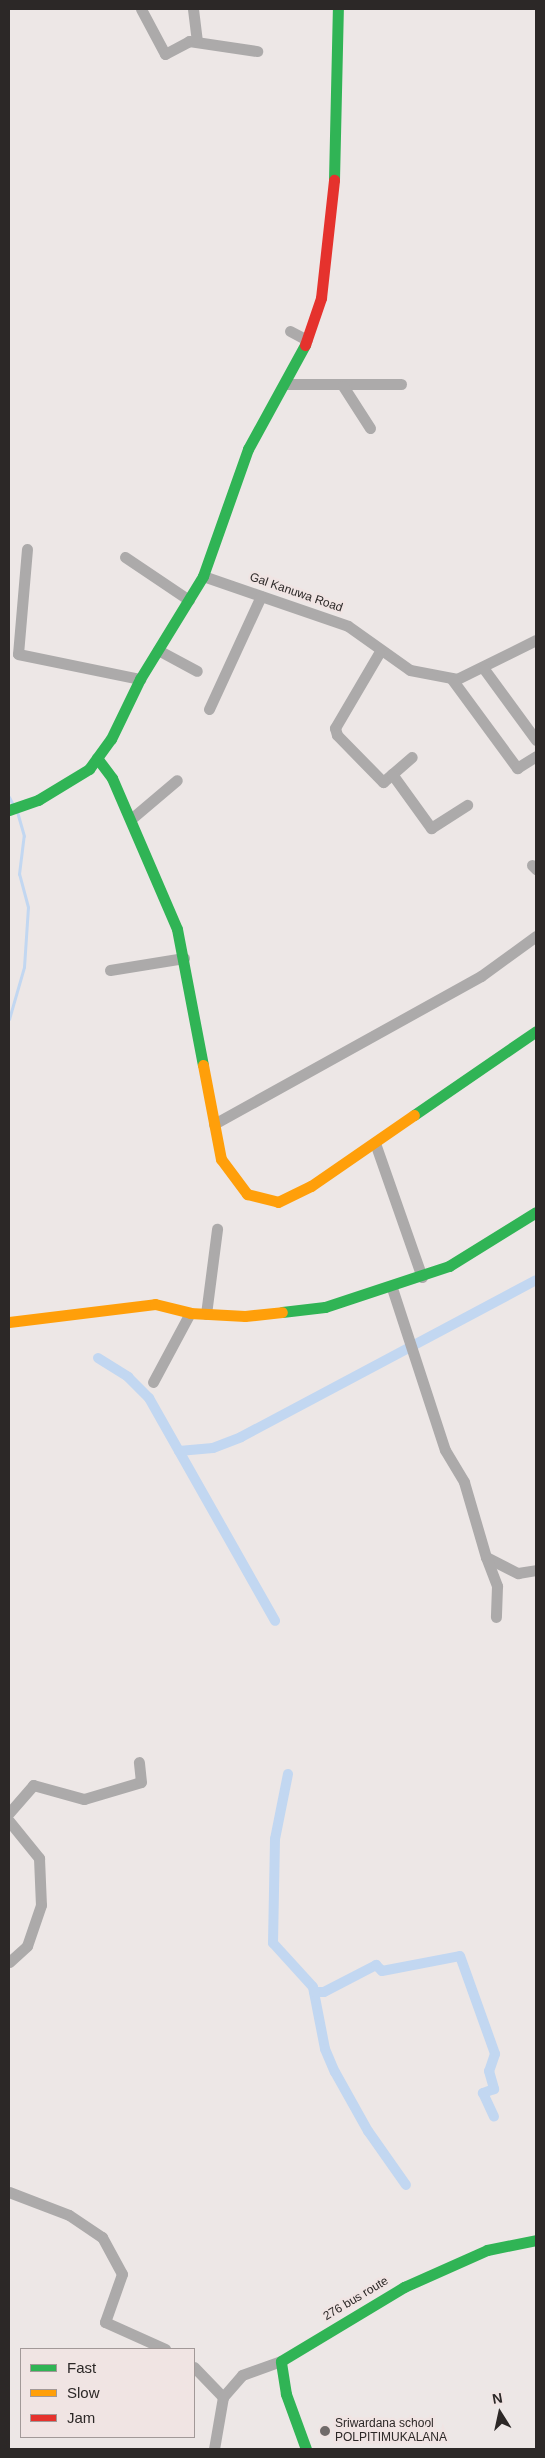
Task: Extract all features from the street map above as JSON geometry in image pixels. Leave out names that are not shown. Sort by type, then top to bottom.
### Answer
[{"type":"street","points":[[141,9],[165,54],[189,41],[257,51]]},
{"type":"street","points":[[193,9],[197,41]]},
{"type":"street","points":[[9,810],[68,782],[89,769],[111,739],[140,679],[203,576],[248,449],[287,384],[307,340],[321,298],[336,158],[338,9]]},
{"type":"street","points":[[290,330],[307,340]]},
{"type":"street","points":[[287,384],[342,386],[402,384]]},
{"type":"street","points":[[342,386],[370,428]]},
{"type":"street","points":[[27,549],[18,654],[140,679]]},
{"type":"street","points":[[125,557],[189,600]]},
{"type":"street","name":"Gal Kanuwa Road","points":[[203,576],[348,626],[380,652],[410,670],[450,678],[484,669],[535,642]]},
{"type":"street","points":[[209,709],[261,596]]},
{"type":"street","points":[[158,650],[197,671]]},
{"type":"street","points":[[380,652],[335,728],[337,735],[383,782],[412,757]]},
{"type":"street","points":[[484,669],[536,740]]},
{"type":"street","points":[[450,678],[517,768],[536,756]]},
{"type":"street","points":[[97,758],[112,778],[178,929],[221,1160],[233,1180],[247,1194],[278,1202],[311,1186],[536,1031]]},
{"type":"street","points":[[392,774],[431,828],[467,805]]},
{"type":"street","points":[[131,819],[177,780]]},
{"type":"street","points":[[214,1124],[481,976],[536,936]]},
{"type":"street","points":[[110,970],[184,958]]},
{"type":"street","points":[[375,1143],[422,1277]]},
{"type":"street","points":[[9,1322],[155,1304],[190,1313],[245,1316],[326,1307],[392,1288],[449,1266],[536,1212]]},
{"type":"street","points":[[206,1314],[217,1229]]},
{"type":"street","points":[[392,1288],[445,1450],[464,1482],[486,1557],[497,1586],[496,1617]]},
{"type":"street","points":[[153,1382],[190,1313]]},
{"type":"street","points":[[486,1557],[518,1573],[536,1570]]},
{"type":"street","points":[[9,1813],[33,1785],[84,1799],[141,1782],[139,1762]]},
{"type":"street","points":[[9,1821],[38,1858],[41,1906],[27,1946],[9,1962]]},
{"type":"street","points":[[9,2192],[69,2215],[102,2237],[122,2274],[104,2322],[163,2348]]},
{"type":"street","name":"276 bus route","points":[[281,2361],[404,2287],[487,2250],[536,2240]]},
{"type":"street","points":[[214,2449],[223,2398],[242,2375],[281,2361],[286,2394],[306,2449]]},
{"type":"street","points":[[195,2368],[223,2398]]},
{"type":"waterway","points":[[9,797],[12,803]]},
{"type":"waterway","points":[[9,1019],[24,967],[28,907],[19,874],[24,836],[17,811]]},
{"type":"waterway","points":[[179,1451],[213,1448],[241,1437],[536,1280]]},
{"type":"waterway","points":[[98,1358],[128,1377],[149,1398],[275,1621]]},
{"type":"waterway","points":[[288,1774],[275,1839],[273,1943],[313,1987],[325,2049],[335,2072],[368,2131],[406,2185]]},
{"type":"waterway","points":[[314,1992],[324,1992],[376,1965],[382,1971],[460,1956],[495,2054],[489,2071],[494,2089],[483,2093],[494,2117]]},
{"type":"traffic: fast","points":[[334,180],[338,9]]},
{"type":"traffic: fast","points":[[9,810],[38,800],[89,769],[111,739],[140,679],[203,576],[248,449],[305,345]]},
{"type":"traffic: fast","points":[[97,758],[112,778],[177,929],[203,1065]]},
{"type":"traffic: fast","points":[[414,1115],[536,1031]]},
{"type":"traffic: fast","points":[[282,1312],[325,1307],[449,1266],[536,1212]]},
{"type":"traffic: fast","points":[[306,2449],[286,2394],[281,2361],[404,2287],[487,2250],[536,2240]]},
{"type":"traffic: slow","points":[[203,1065],[221,1159],[247,1194],[278,1202],[311,1186],[414,1115]]},
{"type":"traffic: slow","points":[[9,1322],[155,1304],[190,1313],[245,1316],[282,1312]]},
{"type":"traffic: jam","points":[[305,345],[321,298],[334,180]]},
{"type":"place","name":"Sriwardana school POLPITIMUKALANA","points":[[325,2431]]}]
